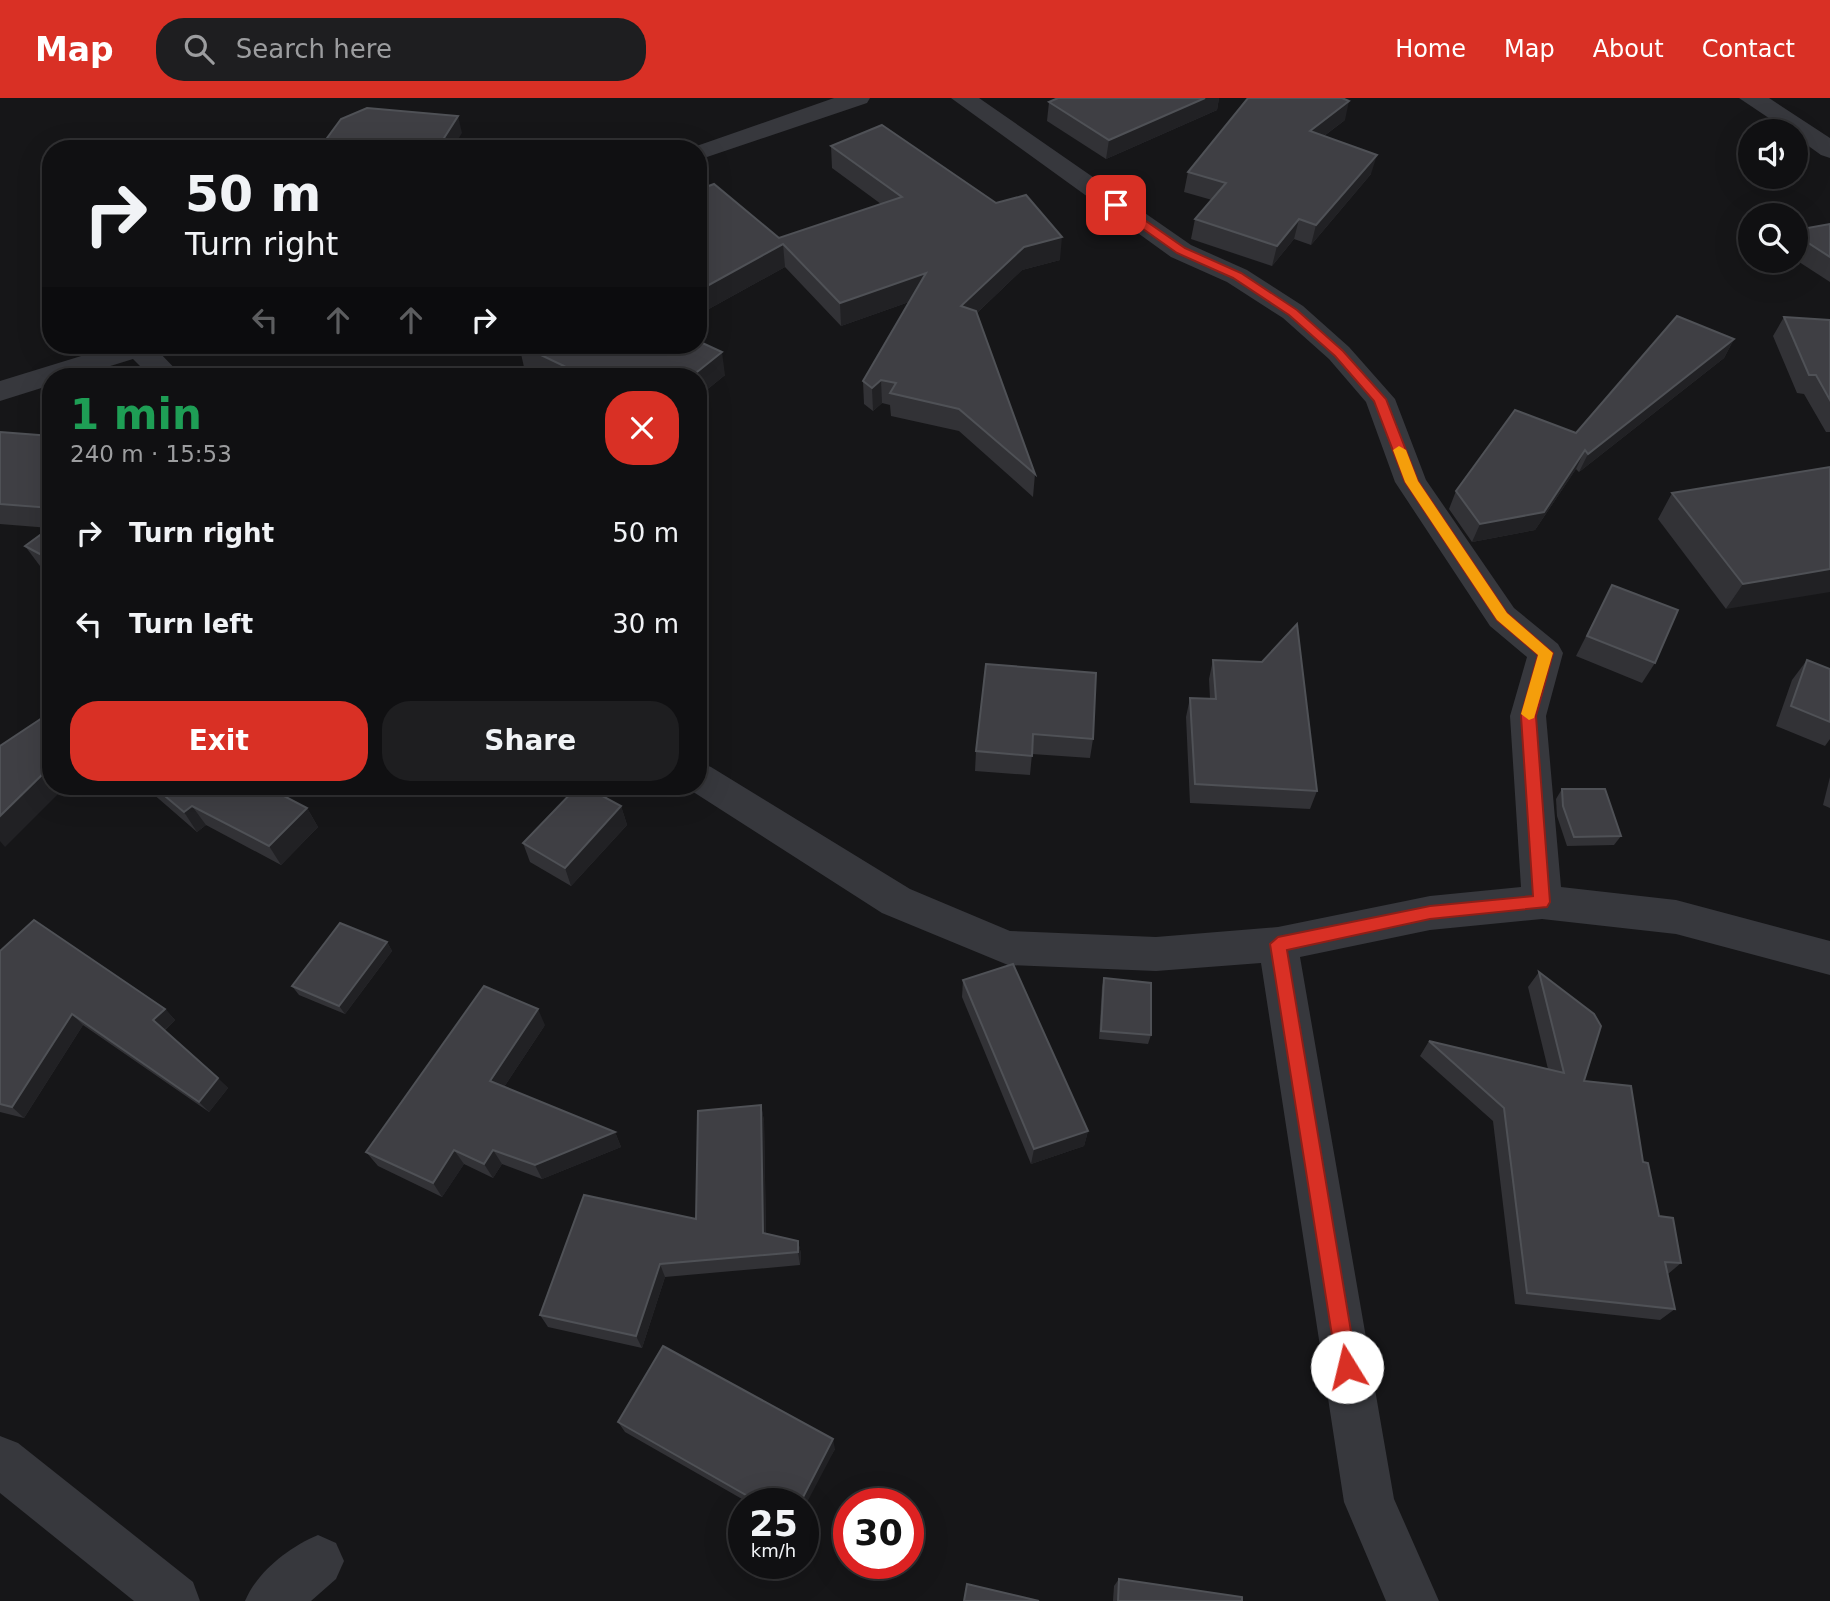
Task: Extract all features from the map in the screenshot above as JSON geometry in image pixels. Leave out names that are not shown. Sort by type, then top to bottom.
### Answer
[{"type":"street","points":[[707,149],[858,98]]},
{"type":"street","points":[[963,98],[1181,251],[1237,276],[1293,312],[1339,353],[1380,399],[1411,482],[1502,617],[1546,653],[1528,716],[1542,902]]},
{"type":"street","points":[[1751,98],[1780,114],[1830,150]]},
{"type":"street","points":[[73,368],[117,354]]},
{"type":"street","points":[[149,354],[160,368]]},
{"type":"street","points":[[0,391],[42,378]]},
{"type":"street","points":[[707,783],[896,901],[1009,948],[1156,954],[1278,944],[1430,912],[1542,902],[1676,917],[1830,958]]},
{"type":"street","points":[[1278,944],[1369,1502],[1413,1601]]},
{"type":"street","points":[[0,1461],[113,1549],[174,1601]]},
{"type":"street","points":[[271,1601],[318,1561]]},
{"type":"building","points":[[1058,98],[1205,98],[1109,140],[1049,102]]},
{"type":"building","points":[[1248,98],[1342,98],[1349,101],[1310,131],[1377,155],[1316,225],[1299,219],[1277,246],[1195,219],[1226,183],[1188,172]]},
{"type":"building","points":[[367,108],[458,116],[443,140],[326,140],[341,119]]},
{"type":"building","points":[[882,125],[996,203],[1026,195],[1062,237],[1024,247],[961,306],[976,311],[1035,474],[959,409],[890,393],[896,383],[881,380],[872,388],[863,381],[926,273],[840,303],[783,244],[707,286],[707,187],[714,184],[779,238],[902,197],[831,146]]},
{"type":"building","points":[[1830,224],[1830,257],[1808,243],[1808,228]]},
{"type":"building","points":[[1677,316],[1734,339],[1588,454],[1585,450],[1544,512],[1480,524],[1456,491],[1515,410],[1576,433]]},
{"type":"building","points":[[1784,317],[1830,320],[1830,400],[1816,375],[1809,375]]},
{"type":"building","points":[[707,345],[722,352],[702,368],[561,368],[564,366],[539,354],[707,354]]},
{"type":"building","points":[[0,432],[42,435],[42,507],[0,504]]},
{"type":"building","points":[[1830,467],[1830,569],[1743,584],[1672,493]]},
{"type":"building","points":[[42,534],[42,555],[25,546]]},
{"type":"building","points":[[1612,585],[1678,610],[1655,663],[1587,636]]},
{"type":"building","points":[[1297,624],[1317,791],[1195,784],[1190,698],[1216,699],[1213,660],[1262,662]]},
{"type":"building","points":[[1807,660],[1830,669],[1830,722],[1791,706]]},
{"type":"building","points":[[986,664],[1096,673],[1093,739],[1033,734],[1032,756],[976,751]]},
{"type":"building","points":[[42,718],[42,775],[0,816],[0,746]]},
{"type":"building","points":[[1562,789],[1605,789],[1621,836],[1574,837],[1563,806]]},
{"type":"building","points":[[164,795],[282,795],[307,808],[269,846],[192,806],[184,812]]},
{"type":"building","points":[[569,795],[601,795],[621,806],[565,868],[523,843]]},
{"type":"building","points":[[34,920],[165,1009],[153,1020],[218,1078],[199,1102],[72,1014],[12,1107],[0,1104],[0,951]]},
{"type":"building","points":[[340,923],[387,942],[339,1006],[292,986]]},
{"type":"building","points":[[1013,964],[1088,1131],[1034,1149],[963,980]]},
{"type":"building","points":[[1539,972],[1594,1014],[1601,1026],[1584,1081],[1631,1086],[1643,1162],[1648,1163],[1659,1216],[1673,1218],[1681,1263],[1665,1262],[1675,1309],[1527,1293],[1504,1108],[1429,1041],[1564,1073]]},
{"type":"building","points":[[1104,978],[1151,983],[1151,1035],[1101,1031]]},
{"type":"building","points":[[484,986],[538,1009],[490,1081],[615,1132],[535,1165],[493,1150],[484,1164],[454,1150],[433,1183],[366,1152]]},
{"type":"building","points":[[761,1105],[763,1233],[798,1241],[798,1252],[660,1264],[636,1336],[540,1315],[584,1195],[696,1219],[698,1111]]},
{"type":"building","points":[[663,1346],[833,1439],[808,1488],[734,1488],[618,1422]]},
{"type":"building","points":[[1119,1579],[1242,1597],[1242,1601],[1118,1601]]},
{"type":"building","points":[[967,1584],[1039,1601],[964,1601]]},
{"type":"slow traffic","points":[[1399,450],[1411,482],[1481,582],[1502,617],[1546,653],[1529,714]]},
{"type":"route","points":[[1116,205],[1181,251],[1237,276],[1293,312],[1339,353],[1380,399],[1411,482],[1481,582],[1502,617],[1546,653],[1528,716],[1542,902],[1430,912],[1278,944],[1347,1367]]}]
